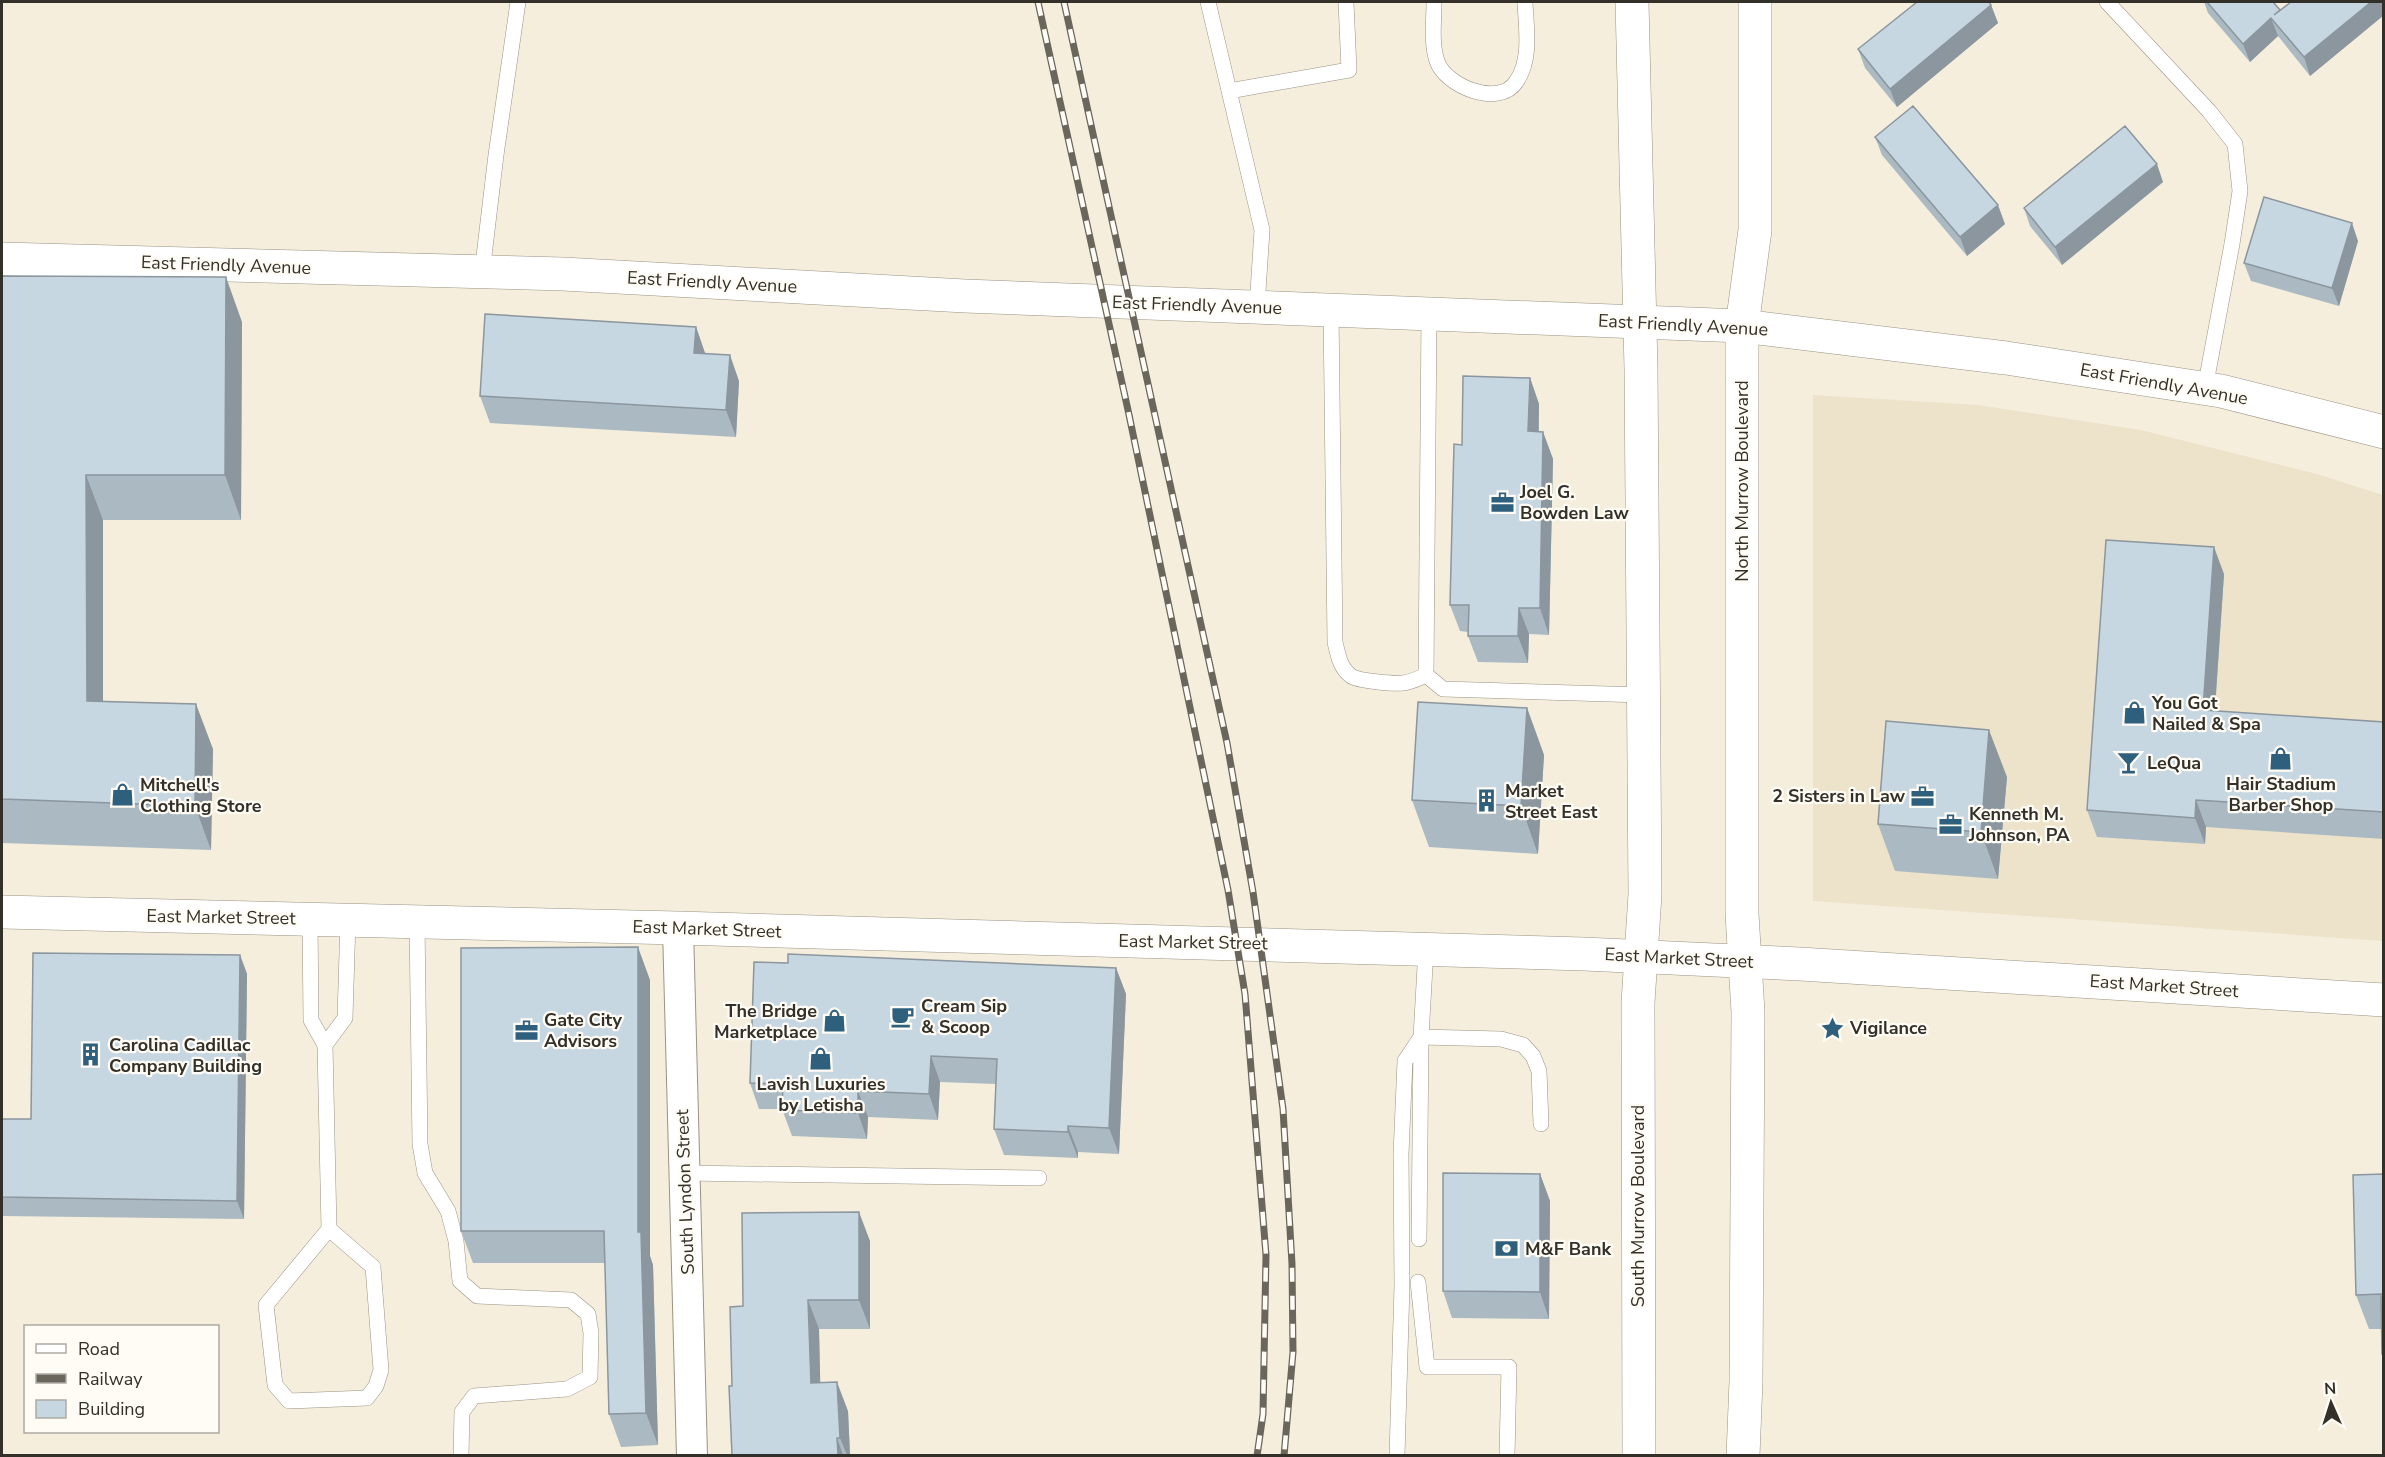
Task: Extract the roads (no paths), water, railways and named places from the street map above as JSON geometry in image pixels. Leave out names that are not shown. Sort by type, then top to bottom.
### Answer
[{"type":"main road","points":[[1632,2],[1639,321],[1646,894],[1642,956]]},
{"type":"main road","name":"North Murrow Boulevard","points":[[1745,961],[1742,914],[1743,326],[1755,230],[1755,2]]},
{"type":"main road","name":"East Friendly Avenue","points":[[2,259],[563,274],[965,296],[1743,326],[2006,358],[2205,388],[2384,432]]},
{"type":"main road","name":"East Market Street","points":[[2,912],[678,928],[1642,956],[2022,976],[2384,1000]]},
{"type":"main road","name":"South Murrow Boulevard","points":[[1639,1455],[1638,1014],[1642,956]]},
{"type":"main road","points":[[1743,1455],[1746,1381],[1748,1031],[1745,961]]},
{"type":"street","name":"South Lyndon Street","points":[[678,928],[692,1455]]},
{"type":"lane","points":[[482,273],[518,2]]},
{"type":"lane","points":[[1208,2],[1262,230],[1257,307]]},
{"type":"lane","points":[[1229,91],[1349,70],[1346,2]]},
{"type":"lane","points":[[1434,2],[1434,48],[1441,69],[1455,83],[1480,93],[1500,93],[1515,85],[1523,69],[1526,47],[1525,2]]},
{"type":"lane","points":[[2107,2],[2209,111],[2235,144],[2240,191],[2205,388]]},
{"type":"lane","points":[[1331,310],[1335,642],[1338,658],[1346,671],[1354,678],[1402,683],[1426,675]]},
{"type":"lane","points":[[1426,675],[1429,314]]},
{"type":"lane","points":[[1426,675],[1443,689],[1643,695]]},
{"type":"lane","points":[[310,919],[311,1020],[325,1045],[329,1229],[266,1305],[275,1385],[289,1401],[367,1398],[376,1386],[381,1370],[373,1267],[329,1229]]},
{"type":"lane","points":[[325,1045],[345,1018],[348,920]]},
{"type":"lane","points":[[417,922],[420,1144],[425,1173],[448,1211],[456,1241],[460,1281],[477,1296],[571,1300],[588,1314],[591,1334],[590,1377],[567,1389],[474,1396],[462,1412],[461,1455]]},
{"type":"lane","points":[[1419,1239],[1421,1036],[1426,950]]},
{"type":"lane","points":[[1421,1036],[1501,1039],[1523,1046],[1533,1056],[1539,1071],[1541,1124]]},
{"type":"lane","points":[[1397,1455],[1402,1285],[1401,1154],[1405,1061],[1421,1036]]},
{"type":"lane","points":[[684,1173],[1039,1178]]},
{"type":"lane","points":[[1419,1282],[1427,1367],[1509,1367],[1507,1455]]},
{"type":"railway","points":[[1038,2],[1128,410],[1228,890],[1245,994],[1266,1255],[1263,1414],[1257,1456]]},
{"type":"railway","points":[[1064,2],[1227,743],[1253,892],[1283,1109],[1292,1264],[1293,1352],[1284,1456]]},
{"type":"place","name":"Joel G. Bowden Law","points":[[1502,502]]},
{"type":"place","name":"You Got Nailed & Spa","points":[[2134,713]]},
{"type":"place","name":"Hair Stadium Barber Shop","points":[[2281,758]]},
{"type":"place","name":"LeQua","points":[[2129,763]]},
{"type":"place","name":"Mitchell's Clothing Store","points":[[122,795]]},
{"type":"place","name":"2 Sisters in Law","points":[[1923,796]]},
{"type":"place","name":"Market Street East","points":[[1487,801]]},
{"type":"place","name":"Kenneth M. Johnson, PA","points":[[1951,824]]},
{"type":"place","name":"Cream Sip & Scoop","points":[[903,1016]]},
{"type":"place","name":"The Bridge Marketplace","points":[[835,1021]]},
{"type":"place","name":"Vigilance","points":[[1832,1028]]},
{"type":"place","name":"Gate City Advisors","points":[[526,1030]]},
{"type":"place","name":"Carolina Cadillac Company Building","points":[[91,1055]]},
{"type":"place","name":"Lavish Luxuries by Letisha","points":[[821,1058]]},
{"type":"place","name":"M&F Bank","points":[[1507,1249]]}]
